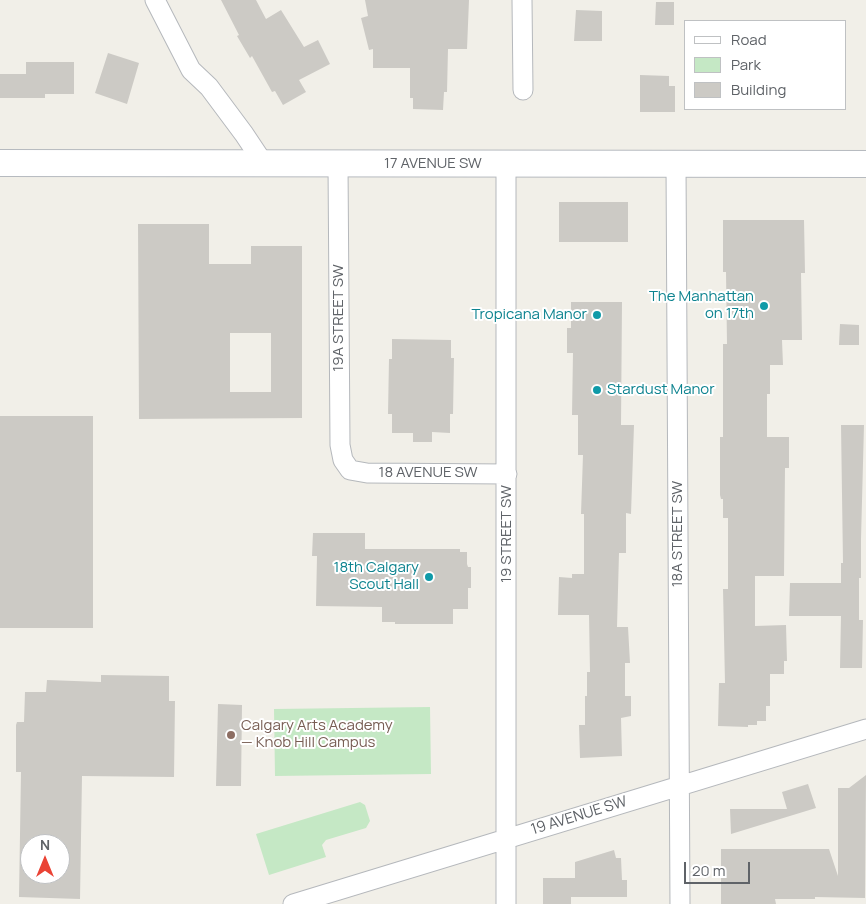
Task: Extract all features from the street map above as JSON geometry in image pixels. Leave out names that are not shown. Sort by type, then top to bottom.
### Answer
[{"type":"main road","name":"17 AVENUE SW","points":[[0,163],[866,164]]},
{"type":"street","points":[[155,0],[191,70],[208,87],[264,164]]},
{"type":"street","points":[[522,0],[523,90]]},
{"type":"street","name":"19A STREET SW","points":[[338,164],[340,445],[343,460],[350,470]]},
{"type":"street","name":"19 STREET SW","points":[[506,164],[506,904]]},
{"type":"street","name":"18A STREET SW","points":[[676,164],[680,904]]},
{"type":"street","name":"18 AVENUE SW","points":[[350,470],[367,473],[507,474]]},
{"type":"street","name":"19 AVENUE SW","points":[[292,904],[866,729]]},
{"type":"green space","points":[[430,707],[431,774],[275,776],[274,709]]},
{"type":"green space","points":[[360,802],[365,805],[370,821],[366,828],[326,840],[322,845],[326,857],[269,875],[256,834]]},
{"type":"building","points":[[221,0],[256,0],[266,19],[281,10],[304,47],[318,40],[330,64],[299,80],[306,92],[283,105],[275,91],[272,92],[252,56],[250,58],[237,36],[239,35]]},
{"type":"building","points":[[365,0],[469,0],[467,49],[448,49],[447,92],[444,92],[443,110],[413,109],[413,98],[410,98],[410,68],[373,68],[373,49],[369,50],[361,18],[368,16]]},
{"type":"building","points":[[656,2],[674,2],[674,25],[655,25]]},
{"type":"building","points":[[576,10],[602,11],[602,41],[574,41]]},
{"type":"building","points":[[108,53],[139,63],[127,104],[95,93]]},
{"type":"building","points":[[26,62],[74,62],[74,94],[45,94],[45,98],[0,98],[0,74],[26,74]]},
{"type":"building","points":[[640,75],[669,76],[669,86],[675,86],[675,112],[640,112]]},
{"type":"building","points":[[559,202],[628,202],[628,242],[559,242]]},
{"type":"building","points":[[723,220],[804,220],[805,273],[801,273],[802,340],[782,340],[783,365],[770,365],[770,394],[767,394],[767,437],[789,437],[789,468],[785,468],[784,576],[755,576],[755,626],[786,625],[787,661],[784,661],[784,674],[770,674],[770,706],[766,706],[766,721],[757,721],[757,725],[748,725],[748,727],[718,726],[719,683],[725,683],[723,589],[728,589],[728,518],[723,518],[723,499],[721,499],[720,495],[720,437],[723,437],[723,344],[727,344],[726,272],[723,272]]},
{"type":"building","points":[[138,224],[209,224],[209,264],[251,264],[251,246],[302,246],[302,418],[139,419]],"holes":[[[230,333],[271,333],[271,392],[230,392]]]},
{"type":"building","points":[[571,302],[622,302],[621,425],[634,425],[631,514],[626,513],[626,553],[619,553],[617,627],[628,627],[630,663],[625,663],[625,696],[631,696],[631,716],[621,718],[622,756],[580,758],[579,725],[585,725],[587,672],[590,672],[589,615],[558,615],[559,577],[572,578],[572,574],[584,574],[584,514],[581,514],[583,455],[578,455],[578,415],[572,415],[573,353],[567,353],[567,328],[571,328]]},
{"type":"building","points":[[840,324],[859,325],[859,345],[839,345]]},
{"type":"building","points":[[392,339],[451,340],[451,358],[454,358],[453,414],[450,414],[450,433],[432,432],[432,442],[413,442],[413,433],[392,433],[392,414],[388,414],[389,359],[392,359]]},
{"type":"building","points":[[0,416],[93,416],[93,628],[0,628]]},
{"type":"building","points":[[841,425],[864,425],[861,578],[859,578],[859,620],[863,620],[862,668],[840,668],[841,616],[789,616],[790,583],[841,583],[841,563],[843,563]]},
{"type":"building","points":[[313,533],[365,533],[365,549],[460,549],[460,552],[467,552],[467,564],[468,567],[471,567],[468,609],[453,609],[453,624],[395,624],[395,622],[382,622],[382,607],[316,606],[317,556],[312,556]]},
{"type":"building","points":[[101,675],[169,676],[169,701],[175,701],[174,777],[82,776],[80,899],[19,897],[20,834],[20,884],[70,884],[70,834],[20,834],[21,772],[16,772],[16,725],[17,722],[24,722],[25,692],[46,692],[47,680],[101,682]]},
{"type":"building","points":[[218,704],[242,705],[241,786],[216,786]]},
{"type":"building","points":[[866,775],[865,898],[815,897],[815,899],[775,899],[776,904],[721,904],[721,849],[829,849],[838,876],[838,788],[849,788]]},
{"type":"building","points":[[808,784],[816,808],[731,834],[730,809],[787,809],[782,792]]},
{"type":"building","points":[[614,850],[616,858],[621,858],[622,880],[627,880],[627,897],[571,897],[571,904],[543,904],[543,878],[575,878],[575,862]]},
{"type":"place","name":"The Manhattan on 17th","points":[[764,306]]},
{"type":"place","name":"Tropicana Manor","points":[[597,315]]},
{"type":"place","name":"Stardust Manor","points":[[597,390]]},
{"type":"place","name":"18th Calgary Scout Hall","points":[[429,577]]},
{"type":"place","name":"Calgary Arts Academy — Knob Hill Campus","points":[[231,735]]}]
